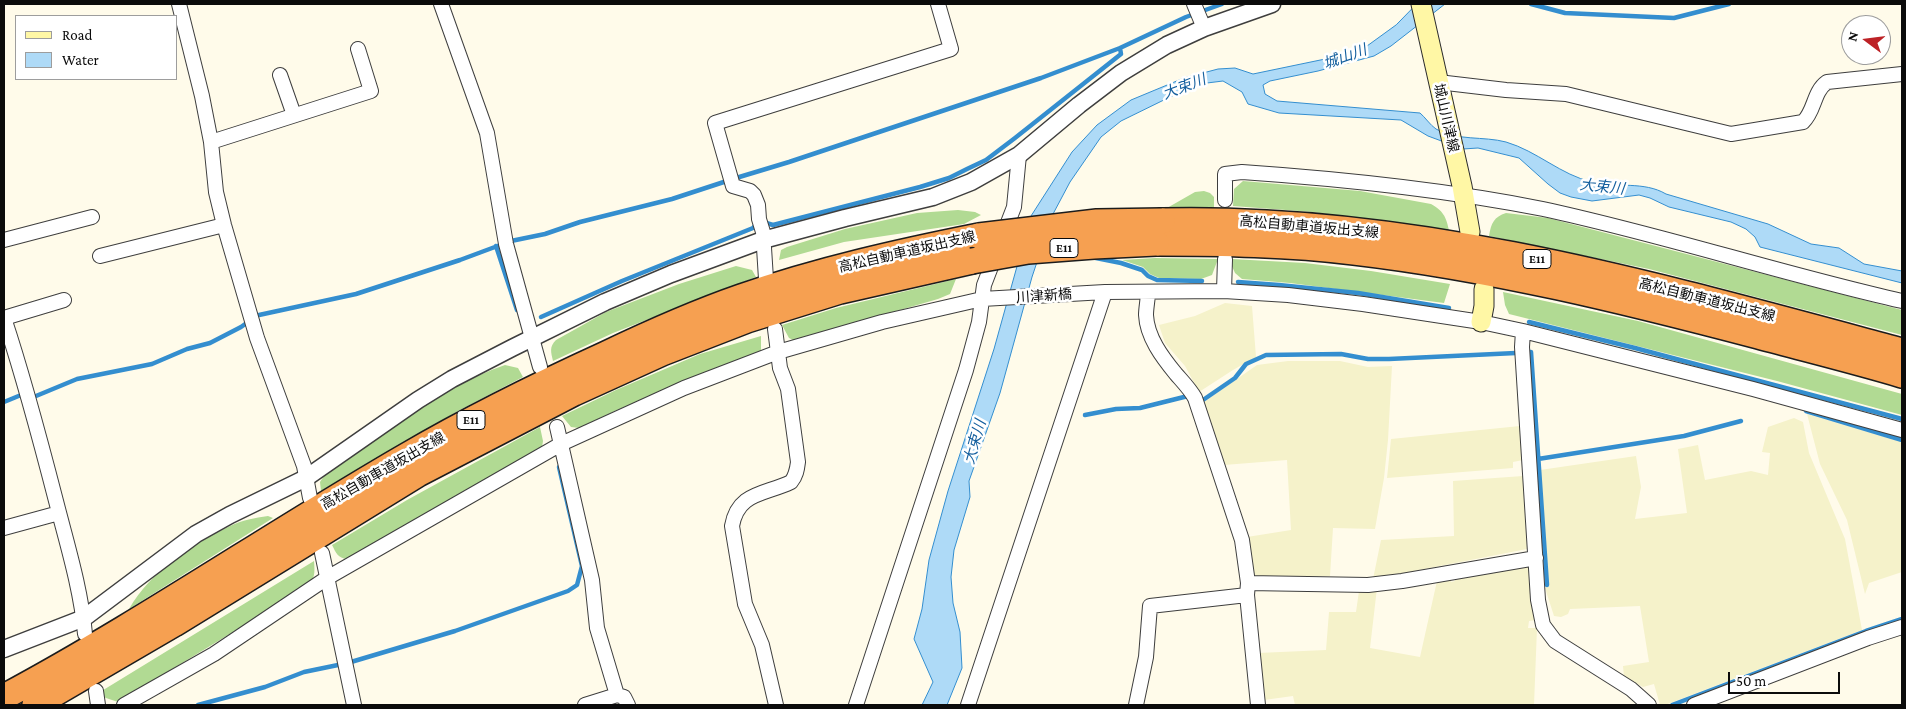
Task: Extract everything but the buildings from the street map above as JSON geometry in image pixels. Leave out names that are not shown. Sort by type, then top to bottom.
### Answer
[{"type":"highway","name":"高松自動車道坂出支線","points":[[35,705],[174,624],[418,474],[574,393],[662,353],[746,320],[840,291],[972,261],[1028,251],[1094,246],[1218,220],[1351,229],[1523,256],[1712,300],[1902,351]]},
{"type":"highway","name":"高松自動車道坂出支線","points":[[4,697],[164,605],[407,456],[482,414],[566,372],[654,332],[740,297],[838,268],[908,250],[979,236],[1098,222],[1159,232],[1207,243],[1301,247],[1354,252],[1465,269],[1587,293],[1706,322],[1902,375]]},
{"type":"main road","name":"城山川津線","points":[[1420,4],[1470,232]]},
{"type":"main road","points":[[1481,322],[1484,306],[1484,289]]},
{"type":"street","points":[[179,4],[211,142],[216,192],[224,225],[257,338],[304,466],[310,498]]},
{"type":"street","points":[[441,4],[487,133],[506,241],[540,367]]},
{"type":"street","points":[[766,279],[763,232],[759,219],[758,205],[750,191],[732,186],[715,123],[951,49],[938,4]]},
{"type":"street","points":[[4,649],[84,626],[196,534],[230,515],[306,478],[418,400],[452,379],[605,302],[671,274],[763,240],[933,197],[971,182],[1019,154],[1121,73],[1167,46],[1198,14],[1272,4]]},
{"type":"street","points":[[211,142],[371,91],[358,49]]},
{"type":"street","points":[[1439,86],[1566,94],[1732,134],[1803,122],[1808,118],[1819,90],[1827,82],[1902,74]]},
{"type":"street","points":[[280,75],[294,115]]},
{"type":"street","points":[[856,705],[966,370],[986,299],[984,285],[1014,207],[1019,154]]},
{"type":"street","points":[[1225,200],[1225,174],[1242,172],[1462,191],[1613,226],[1902,301]]},
{"type":"street","points":[[4,240],[92,217]]},
{"type":"street","points":[[100,256],[224,225]]},
{"type":"street","points":[[1224,259],[1224,292]]},
{"type":"street","points":[[968,705],[1102,292]]},
{"type":"street","name":"川津新橋","points":[[124,705],[214,654],[327,578],[562,444],[684,388],[778,352],[882,322],[986,299],[1102,292],[1224,292],[1297,296],[1363,304],[1481,322],[1523,331],[1753,389],[1902,430]]},
{"type":"street","points":[[1148,292],[1146,316],[1155,344],[1165,360],[1192,391],[1242,540],[1258,705]]},
{"type":"street","points":[[64,300],[4,318],[10,360],[59,513],[84,626]]},
{"type":"street","points":[[775,329],[780,368],[788,389],[798,462],[796,477],[791,482],[778,488],[747,499],[738,506],[734,514],[732,526],[745,604],[762,645],[776,705]]},
{"type":"street","points":[[1523,331],[1522,352],[1538,600],[1543,625],[1555,641],[1631,689],[1649,705]]},
{"type":"street","points":[[557,427],[592,580],[597,628],[617,695]]},
{"type":"street","points":[[4,528],[59,513]]},
{"type":"street","points":[[322,553],[354,705]]},
{"type":"street","points":[[1136,705],[1146,657],[1150,606],[1247,589],[1368,585],[1402,581],[1536,558]]},
{"type":"street","points":[[1694,705],[1868,638],[1902,627]]},
{"type":"street","points":[[96,691],[98,705]]},
{"type":"street","points":[[585,705],[617,695],[624,697],[628,705]]},
{"type":"shaded area","points":[[1225,303],[1252,306],[1256,357],[1199,392],[1185,366],[1165,343],[1159,325],[1195,316]]},
{"type":"shaded area","points":[[1288,361],[1340,361],[1368,367],[1392,366],[1388,440],[1384,478],[1375,529],[1333,528],[1330,576],[1251,577],[1247,537],[1291,530],[1287,460],[1224,465],[1204,402],[1257,365]]},
{"type":"shaded area","points":[[1807,414],[1902,442],[1902,572],[1869,583],[1865,594],[1847,520],[1820,464]]},
{"type":"shaded area","points":[[1794,418],[1803,422],[1809,453],[1845,539],[1862,630],[1665,705],[1660,705],[1654,684],[1643,687],[1624,677],[1623,666],[1649,662],[1640,606],[1570,609],[1568,614],[1561,617],[1554,616],[1545,588],[1549,586],[1540,470],[1636,456],[1641,487],[1635,519],[1687,513],[1678,449],[1698,445],[1705,480],[1751,471],[1768,475],[1770,453],[1762,452],[1768,427]]},
{"type":"shaded area","points":[[1520,426],[1523,460],[1513,462],[1513,468],[1387,478],[1391,439]]},
{"type":"shaded area","points":[[1523,476],[1527,549],[1373,579],[1381,540],[1454,536],[1453,481]]},
{"type":"shaded area","points":[[1531,565],[1536,620],[1529,621],[1528,628],[1537,628],[1534,705],[1295,705],[1293,696],[1264,700],[1258,653],[1326,650],[1329,612],[1356,612],[1359,591],[1377,588],[1370,648],[1420,657],[1437,581],[1450,578],[1451,582],[1455,581],[1455,577]]},
{"type":"green space","points":[[1243,181],[1360,191],[1431,204],[1443,214],[1449,230],[1312,212],[1233,206],[1234,189]]},
{"type":"green space","points":[[1204,191],[1214,197],[1214,212],[1160,212],[1195,192]]},
{"type":"green space","points":[[958,210],[975,212],[981,215],[964,224],[844,242],[779,260],[781,250],[787,247],[845,229],[917,213]]},
{"type":"green space","points":[[1506,213],[1548,218],[1902,310],[1902,335],[1649,269],[1489,236],[1494,221]]},
{"type":"green space","points":[[1155,258],[1218,259],[1212,275],[1201,279],[1159,278],[1150,274],[1143,267],[1122,260]]},
{"type":"green space","points":[[1232,259],[1305,263],[1371,271],[1450,284],[1444,303],[1290,283],[1242,279],[1235,273],[1231,264]]},
{"type":"green space","points":[[736,266],[752,270],[756,277],[613,333],[553,361],[551,347],[556,340],[606,312],[679,284]]},
{"type":"green space","points":[[956,279],[950,294],[938,299],[800,339],[793,340],[789,338],[782,325],[836,308]]},
{"type":"green space","points":[[1503,292],[1638,321],[1902,394],[1902,415],[1777,381],[1509,314]]},
{"type":"green space","points":[[761,336],[761,351],[617,410],[579,428],[571,427],[562,416],[616,390],[700,354]]},
{"type":"green space","points":[[505,365],[518,368],[523,377],[458,411],[321,491],[320,482],[324,476],[388,429],[457,386]]},
{"type":"green space","points":[[540,427],[543,441],[542,447],[347,559],[341,558],[336,553],[332,545],[407,500]]},
{"type":"green space","points":[[268,516],[273,518],[129,609],[149,583],[173,560],[187,550],[235,524]]},
{"type":"green space","points":[[314,561],[314,575],[307,587],[118,702],[103,697],[100,692]]},
{"type":"water","points":[[1417,4],[1445,4],[1391,46],[1374,56],[1270,81],[1263,85],[1265,94],[1277,101],[1420,113],[1436,129],[1444,133],[1461,137],[1506,142],[1528,151],[1581,179],[1601,184],[1649,187],[1666,194],[1768,224],[1811,244],[1839,248],[1864,264],[1902,271],[1902,283],[1760,247],[1755,237],[1746,229],[1731,222],[1669,207],[1639,195],[1592,201],[1571,197],[1560,193],[1548,184],[1519,158],[1478,148],[1463,149],[1428,136],[1401,120],[1279,113],[1248,104],[1242,92],[1223,81],[1207,83],[1172,96],[1121,121],[1101,137],[1070,182],[1053,214],[1032,277],[1000,393],[969,481],[970,497],[954,550],[951,577],[953,603],[960,632],[962,668],[947,705],[922,705],[933,682],[914,639],[922,609],[929,560],[948,491],[994,349],[1031,216],[1072,152],[1097,125],[1131,100],[1184,78],[1218,69],[1235,68],[1253,74],[1330,58],[1367,46],[1396,25]]},
{"type":"waterway","points":[[763,222],[773,225],[949,178],[986,160],[1015,138],[1121,54],[1120,48],[1186,17],[1222,4]]},
{"type":"waterway","points":[[1531,4],[1565,13],[1674,18],[1729,4]]},
{"type":"waterway","points":[[259,315],[356,294],[511,241],[545,234],[580,222],[672,199],[1041,78],[1120,48]]},
{"type":"waterway","points":[[541,317],[622,281],[753,228],[756,224]]},
{"type":"waterway","points":[[496,246],[517,310]]},
{"type":"waterway","points":[[1091,257],[1121,263],[1142,270],[1148,276],[1157,280],[1202,281]]},
{"type":"waterway","points":[[1238,282],[1358,293],[1449,308]]},
{"type":"waterway","points":[[36,396],[77,379],[152,364],[187,349],[210,343],[248,322]]},
{"type":"waterway","points":[[1529,322],[1635,348],[1902,419]]},
{"type":"waterway","points":[[1529,352],[1531,352],[1547,585]]},
{"type":"waterway","points":[[1203,400],[1235,378],[1246,364],[1266,355],[1341,354],[1368,359],[1389,359],[1516,353]]},
{"type":"waterway","points":[[4,402],[21,395]]},
{"type":"waterway","points":[[1085,415],[1116,409],[1140,408],[1188,396]]},
{"type":"waterway","points":[[1806,411],[1902,440]]},
{"type":"waterway","points":[[1538,459],[1684,436],[1741,421]]},
{"type":"waterway","points":[[351,662],[455,631],[568,591],[577,585],[582,566],[559,467]]},
{"type":"waterway","points":[[1672,705],[1902,619]]},
{"type":"waterway","points":[[198,705],[265,687],[304,672],[338,665]]},
{"type":"water label","name":"城山川","points":[[1345,57]]},
{"type":"water label","name":"大束川","points":[[1184,87]]},
{"type":"water label","name":"大束川","points":[[1602,187]]},
{"type":"water label","name":"大束川","points":[[975,442]]}]
